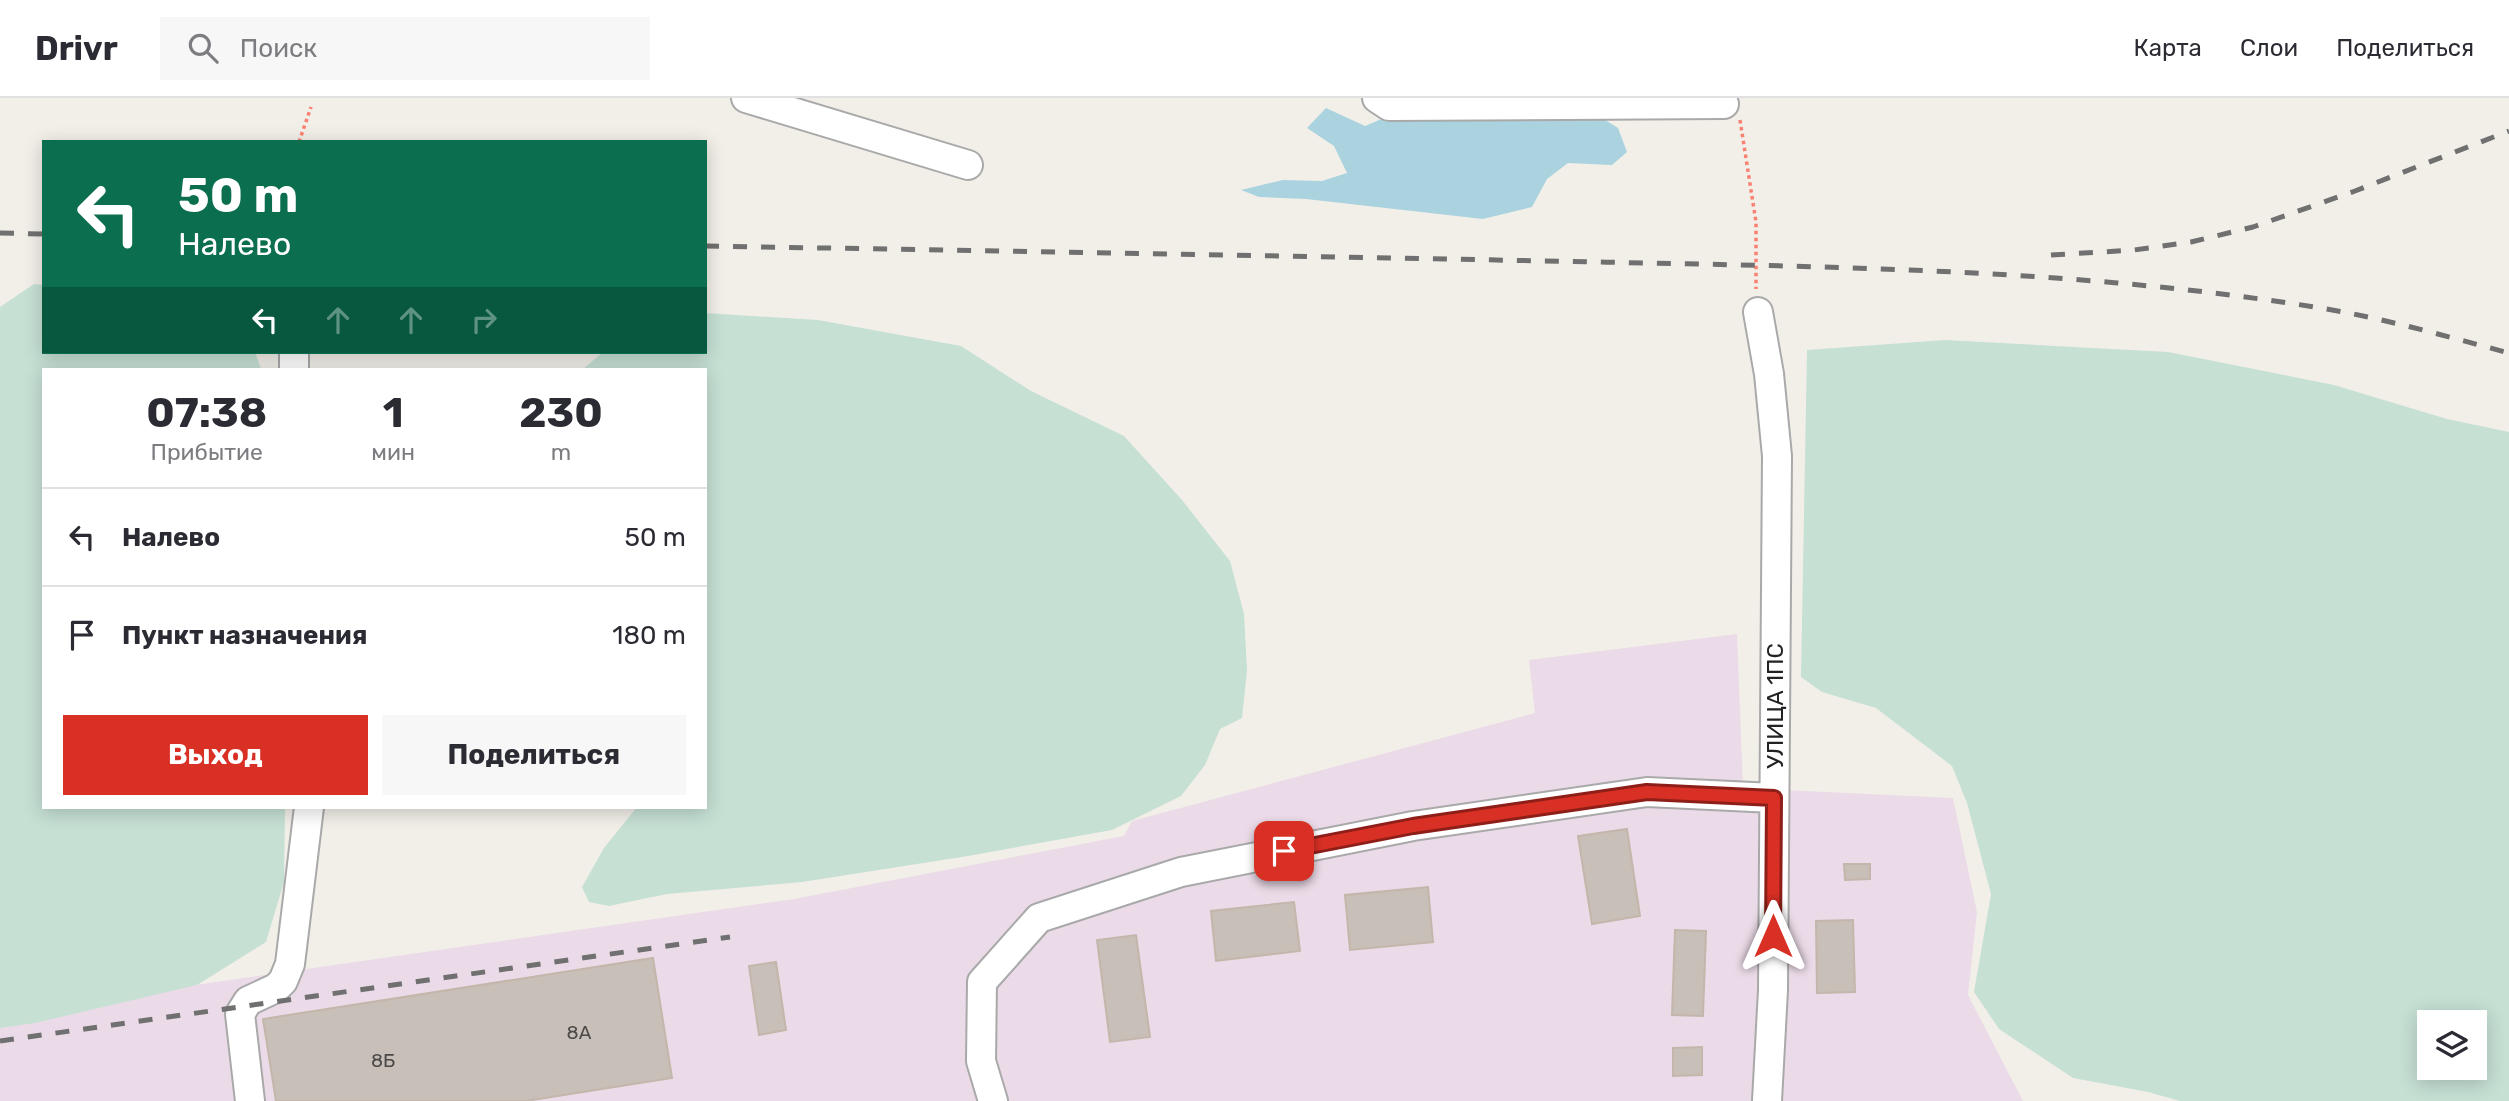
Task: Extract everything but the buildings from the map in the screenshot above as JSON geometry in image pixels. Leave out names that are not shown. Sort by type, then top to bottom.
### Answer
[{"type":"street","points":[[746,98],[968,166]]},
{"type":"street","points":[[1377,98],[1389,106],[1724,104]]},
{"type":"street","name":"УЛИЦА 1ПС","points":[[1758,312],[1769,374],[1777,456],[1773,990],[1767,1101]]},
{"type":"street","points":[[993,1101],[981,1061],[982,982],[1039,918],[1181,872],[1413,826],[1647,792],[1774,798]]},
{"type":"street","points":[[250,1101],[240,1014],[248,1001],[276,988],[283,981],[290,964],[309,809]]},
{"type":"path","points":[[1724,104],[1741,121],[1756,222],[1758,312]]},
{"type":"path","points":[[300,140],[311,107]]},
{"type":"shaded area","points":[[1737,634],[1743,788],[1953,798],[1977,912],[1968,995],[2023,1101],[0,1101],[0,1013],[794,899],[1124,836],[1132,821],[1535,713],[1529,660]]},
{"type":"green space","points":[[34,284],[42,285],[42,354],[256,354],[261,368],[42,368],[42,809],[285,809],[284,882],[266,942],[197,985],[35,1023],[0,1028],[0,307]]},
{"type":"green space","points":[[707,313],[818,320],[961,346],[1031,391],[1124,436],[1182,500],[1230,561],[1244,614],[1247,670],[1242,718],[1220,729],[1205,765],[1181,796],[1112,830],[802,882],[667,894],[609,906],[589,902],[582,887],[604,848],[635,809],[707,809],[707,368],[584,368],[601,354],[707,354]]},
{"type":"green space","points":[[1945,340],[2168,352],[2334,385],[2447,419],[2509,432],[2509,1101],[2180,1101],[2073,1078],[1999,1029],[1974,992],[1991,894],[1967,803],[1952,766],[1876,708],[1822,692],[1801,677],[1807,350]]},
{"type":"water","points":[[1326,108],[1365,126],[1398,112],[1597,115],[1618,128],[1627,152],[1612,165],[1568,163],[1547,179],[1532,207],[1483,219],[1306,199],[1259,197],[1241,190],[1283,180],[1322,181],[1347,173],[1334,146],[1307,128]]},
{"type":"railway","points":[[2051,255],[2134,250],[2191,242],[2253,227],[2355,191],[2509,131]]},
{"type":"railway","points":[[0,233],[42,234]]},
{"type":"railway","points":[[707,246],[1867,268],[2046,277],[2225,294],[2339,311],[2509,353]]},
{"type":"railway","points":[[0,1041],[730,937]]},
{"type":"route","points":[[1284,851],[1413,826],[1647,792],[1774,798],[1773,936]]}]
